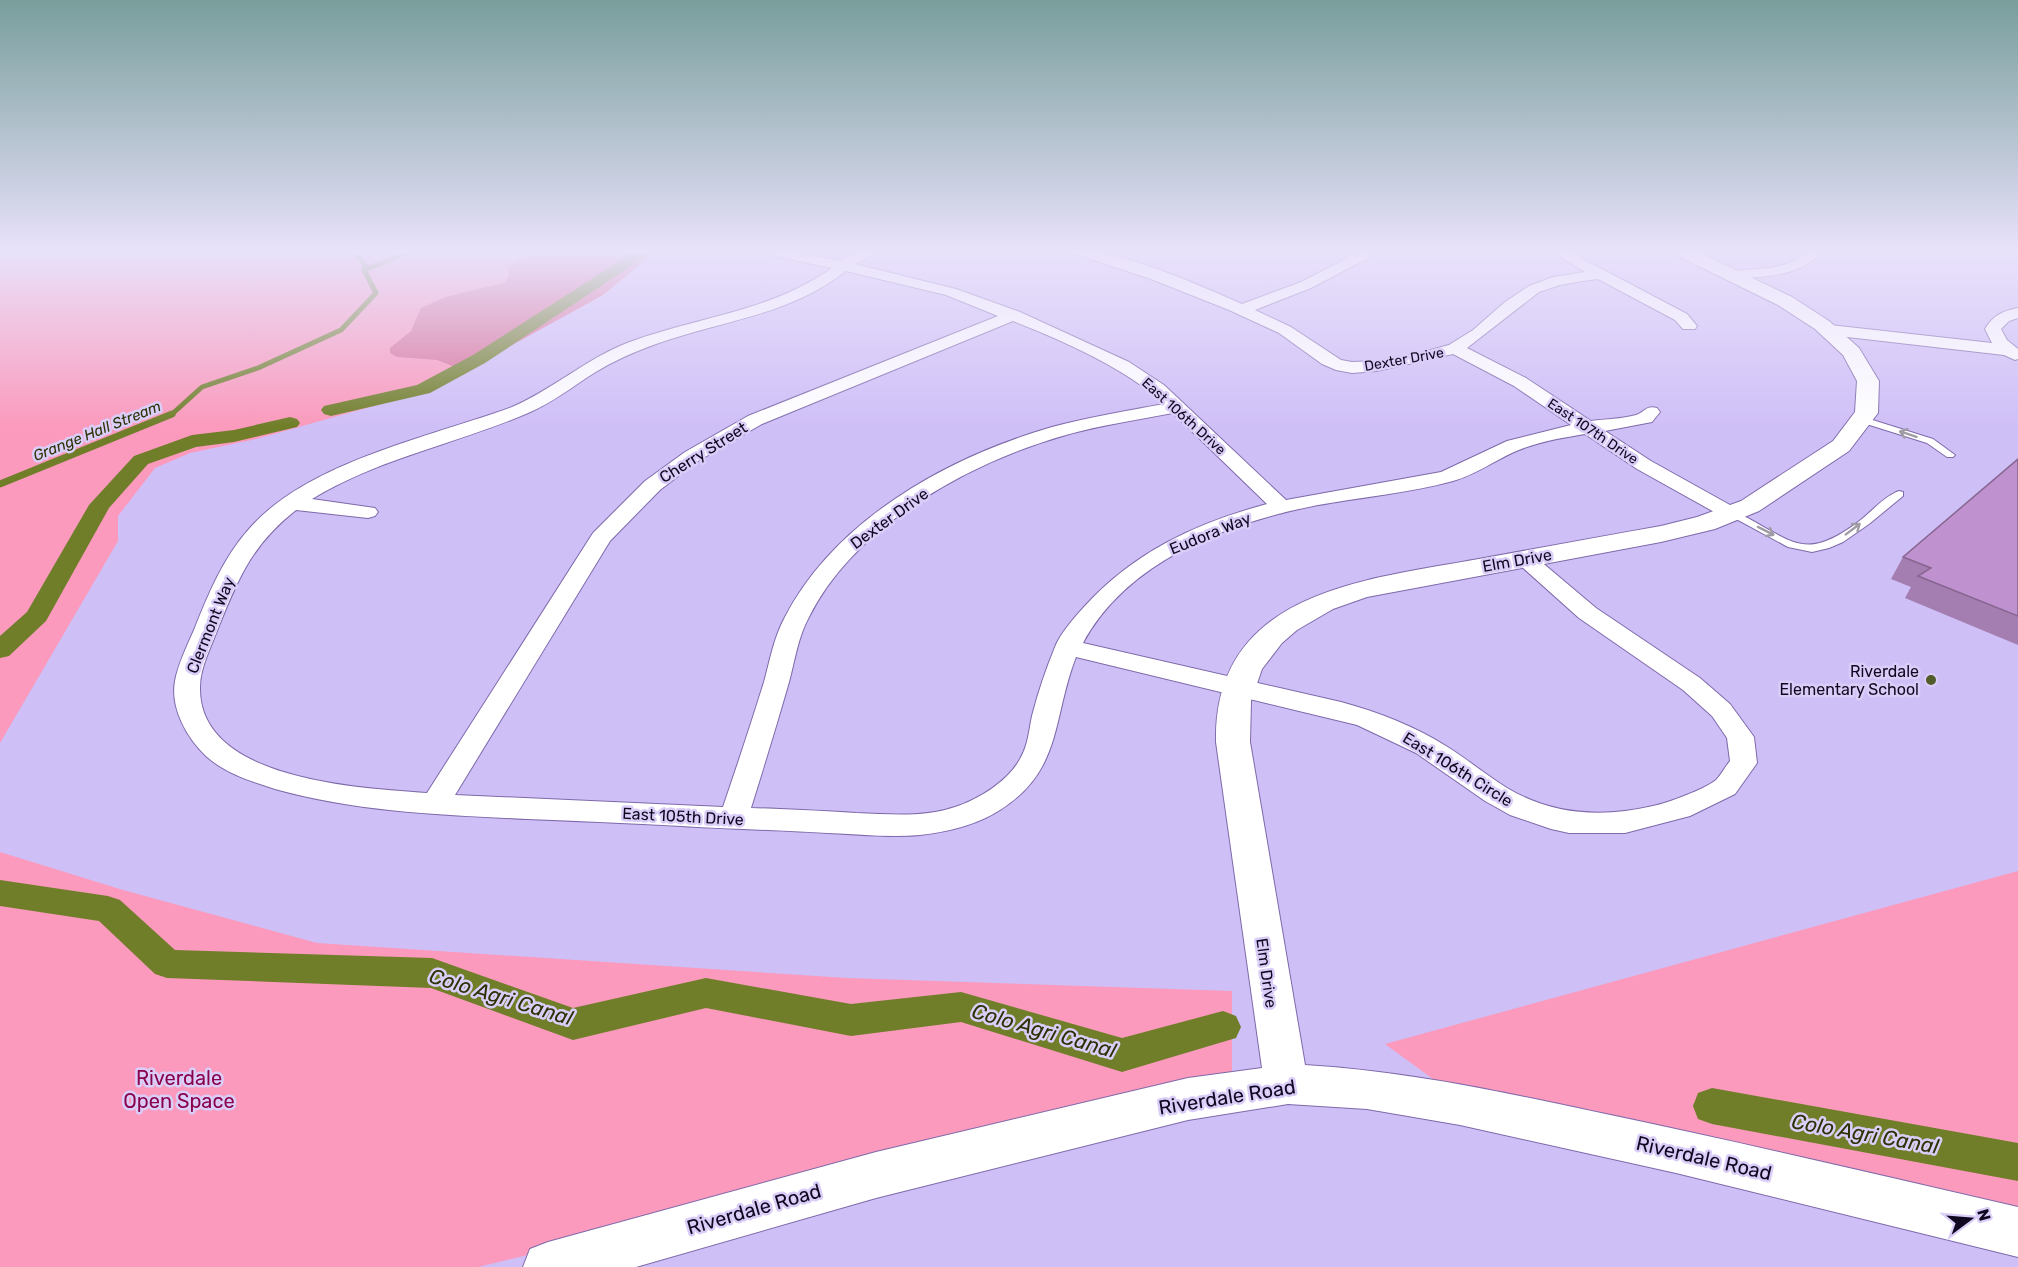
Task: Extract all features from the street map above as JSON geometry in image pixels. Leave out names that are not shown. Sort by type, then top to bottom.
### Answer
[{"type":"street","name":"Clermont Way","points":[[435,804],[315,790],[255,772],[225,757],[200,731],[188,703],[187,683],[196,654],[244,550],[267,522],[324,483],[369,463],[525,409],[545,399],[610,356],[648,342],[761,309]]},
{"type":"street","name":"East 106th Drive","points":[[997,309],[1123,366],[1158,389],[1282,507]]},
{"type":"street","name":"Dexter Drive","points":[[1240,310],[1287,331],[1342,366],[1356,367],[1404,361],[1455,349],[1473,339],[1510,309]]},
{"type":"street","points":[[1666,309],[1681,317],[1689,326]]},
{"type":"street","name":"Elm Drive","points":[[1288,1084],[1276,1035],[1235,763],[1233,723],[1238,687],[1252,659],[1278,628],[1315,606],[1344,594],[1388,583],[1661,534],[1732,514],[1750,506],[1841,446],[1854,435],[1870,406],[1868,383],[1861,366],[1830,330],[1799,309]]},
{"type":"street","points":[[2013,354],[1995,338],[1993,329],[2003,317],[2018,313]]},
{"type":"street","points":[[678,314],[695,328]]},
{"type":"street","name":"Cherry Street","points":[[435,804],[601,538],[617,518],[656,481],[717,441],[755,420],[1014,315]]},
{"type":"street","points":[[1830,330],[2013,354]]},
{"type":"street","name":"East 107th Drive","points":[[1455,349],[1520,382],[1644,465],[1732,514]]},
{"type":"street","name":"Dexter Drive","points":[[734,818],[796,617],[823,575],[855,540],[889,514],[934,485],[1003,452],[1056,432],[1177,407]]},
{"type":"street","name":"Eudora Way","points":[[932,823],[961,816],[986,805],[1008,790],[1024,775],[1040,746],[1054,685],[1067,647],[1080,626],[1106,594],[1135,569],[1189,537],[1282,507],[1441,478],[1473,467],[1516,444],[1645,418],[1651,412]]},
{"type":"street","points":[[292,503],[368,512]]},
{"type":"street","name":"East 106th Circle","points":[[1067,647],[1370,719],[1406,735],[1437,753],[1504,800],[1551,819],[1588,824],[1629,821],[1669,813],[1702,802],[1727,787],[1737,777],[1744,759],[1744,748],[1737,728],[1730,718],[1708,696],[1597,620],[1524,559]]},
{"type":"street","name":"East 105th Drive","points":[[435,804],[895,825],[932,823]]},
{"type":"street","name":"Riverdale Road","points":[[548,1267],[876,1175],[1188,1100],[1288,1084],[1367,1089],[1460,1104],[1676,1151],[2018,1232]]},
{"type":"lane","points":[[1863,420],[1930,441],[1950,455]]},
{"type":"lane","points":[[1732,514],[1800,548],[1821,549],[1834,543],[1899,494]]},
{"type":"green space","points":[[0,309],[577,309],[427,391],[256,439],[190,453],[155,468],[118,516],[118,541],[0,743]]},
{"type":"green space","name":"Riverdale Open Space","points":[[0,852],[123,890],[317,943],[847,978],[1232,991],[1232,1085],[478,1267],[0,1267]]},
{"type":"green space","points":[[2018,871],[2018,1211],[1437,1082],[1385,1044]]},
{"type":"shaded area","points":[[421,309],[577,309],[465,371],[437,360],[397,357],[390,353],[390,348],[411,331]]},
{"type":"building","points":[[2018,459],[2018,616],[1918,576],[1931,568],[1903,557]]},
{"type":"waterway","name":"Grange Hall Stream","points":[[171,415],[202,387],[258,368],[341,330],[361,309]]},
{"type":"waterway","name":"Colo Agri Canal","points":[[331,410],[423,389],[479,359],[556,309]]},
{"type":"waterway","name":"Grange Hall Stream","points":[[0,484],[172,414]]},
{"type":"waterway","name":"Colo Agri Canal","points":[[0,650],[37,616],[100,505],[141,460],[192,441],[234,436],[290,423]]},
{"type":"waterway","name":"Colo Agri Canal","points":[[0,893],[108,909],[167,964],[432,973],[573,1024],[706,993],[851,1020],[961,1007],[1122,1055],[1223,1027]]},
{"type":"waterway","name":"Colo Agri Canal","points":[[1712,1106],[2018,1162]]},
{"type":"place","name":"Riverdale Elementary School","points":[[1931,680]]}]
